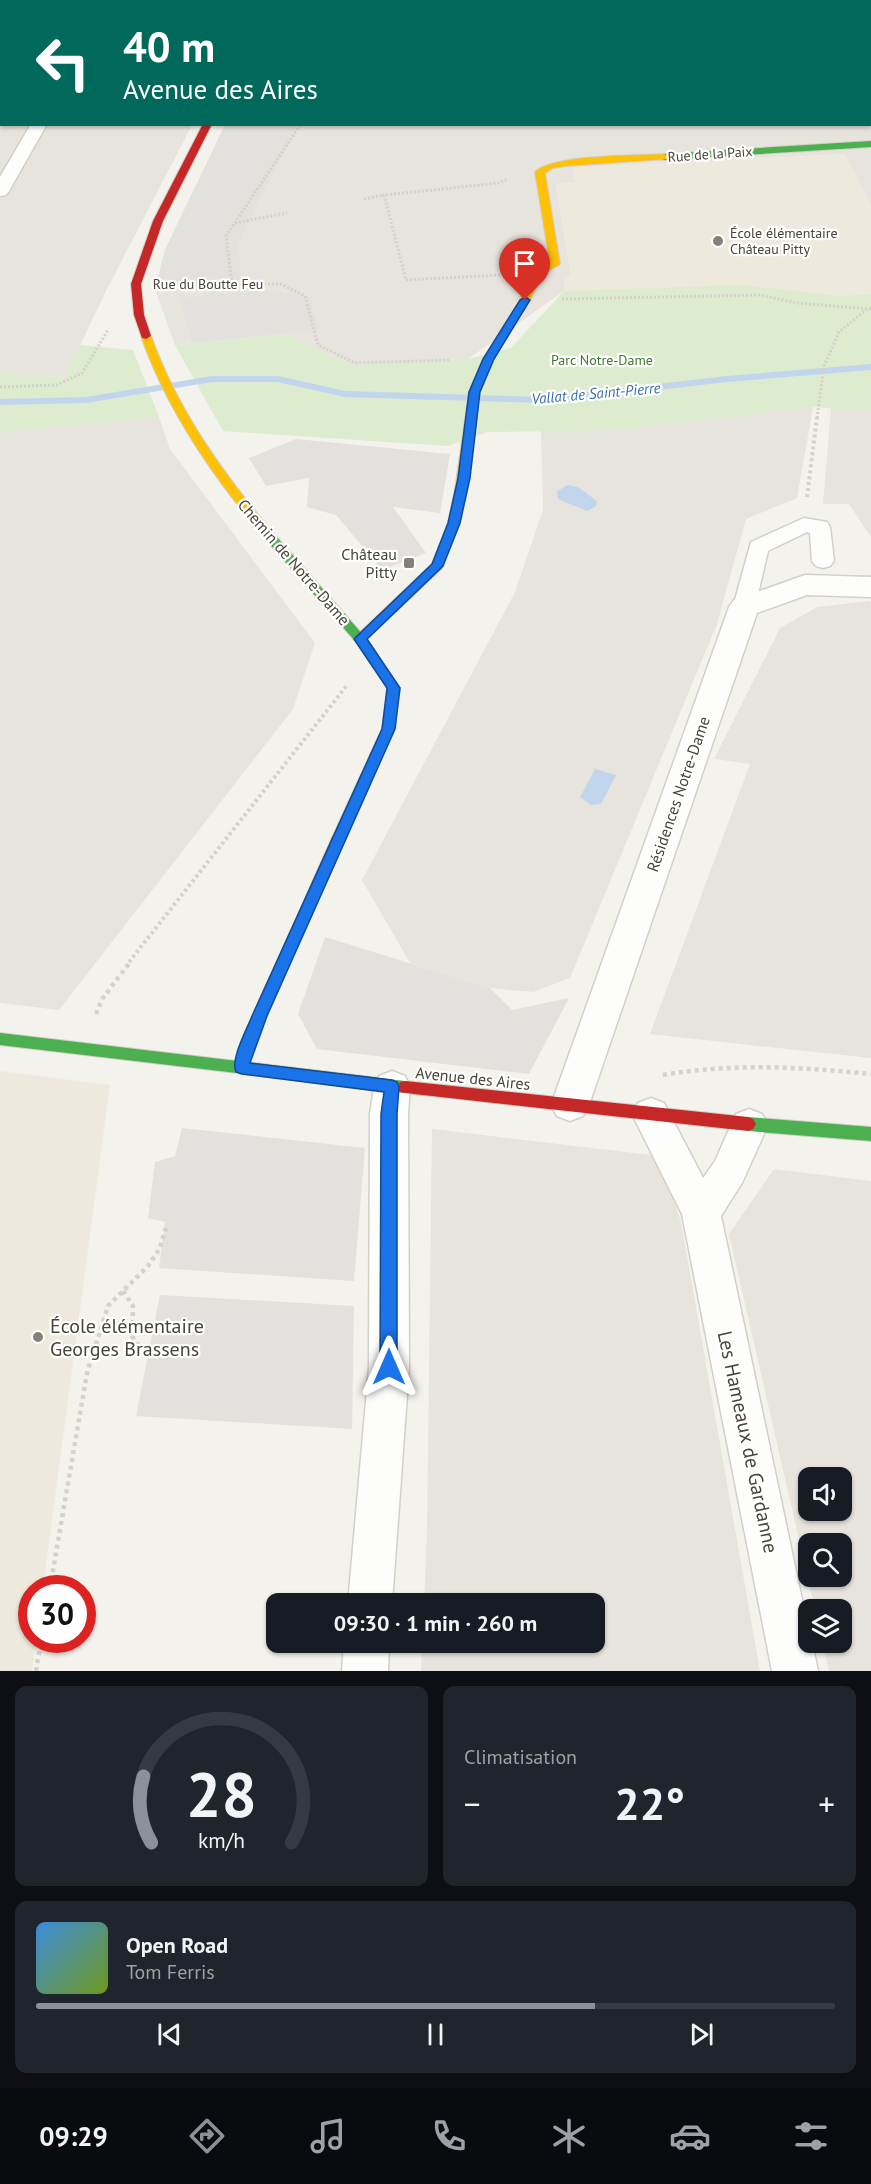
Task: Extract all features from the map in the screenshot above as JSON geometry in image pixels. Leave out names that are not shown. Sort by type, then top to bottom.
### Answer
[{"type":"street","name":"Chemin de Notre-Dame","points":[[207,126],[158,221],[135,284],[139,315],[149,348],[183,417],[249,513],[360,639],[394,688],[388,729],[259,1016],[242,1068]]},
{"type":"street","name":"Rue de la Paix","points":[[538,273],[555,264],[540,172],[550,166],[871,144]]},
{"type":"street","points":[[360,639],[437,566],[454,523],[464,478],[474,398],[489,359],[525,300],[538,273]]},
{"type":"street","points":[[744,606],[805,585],[871,587]]},
{"type":"street","name":"Résidences Notre-Dame","points":[[570,1104],[744,606]]},
{"type":"street","name":"Avenue des Aires","points":[[0,1039],[392,1087],[570,1104],[749,1125],[871,1134]]},
{"type":"street","points":[[371,1593],[389,1367],[389,1114],[392,1087]]},
{"type":"street","name":"Les Hameaux de Gardanne","points":[[651,1114],[701,1213],[795,1671]]},
{"type":"street","points":[[701,1213],[729,1171],[749,1125]]},
{"type":"street","points":[[364,1671],[366,1653]]},
{"type":"lane","points":[[0,191],[38,126]]},
{"type":"lane","points":[[744,606],[758,547],[804,525],[820,527],[823,561]]},
{"type":"path","points":[[232,284],[226,236],[299,126]]},
{"type":"path","points":[[364,199],[499,183]]},
{"type":"path","points":[[384,195],[406,280],[538,273]]},
{"type":"path","points":[[235,223],[287,213]]},
{"type":"path","name":"Rue du Boutte Feu","points":[[135,284],[281,284],[305,296],[318,345],[355,363],[489,359]]},
{"type":"path","points":[[525,300],[760,295],[797,303],[869,309]]},
{"type":"path","points":[[804,525],[824,366],[839,332],[869,309]]},
{"type":"path","points":[[0,387],[57,385],[82,373],[109,328],[125,319],[139,315]]},
{"type":"path","points":[[95,1017],[102,999],[153,931],[371,655]]},
{"type":"path","points":[[660,1076],[731,1067],[783,1065],[871,1074]]},
{"type":"path","points":[[52,1575],[87,1373],[108,1306],[154,1258],[166,1228]]},
{"type":"path","points":[[123,1291],[133,1306],[132,1336],[138,1345],[169,1357]]},
{"type":"path","points":[[36,1671],[39,1653]]},
{"type":"shaded area","points":[[0,126],[191,126],[106,291],[65,377],[0,373]]},
{"type":"shaded area","points":[[225,126],[871,126],[871,205],[845,154],[573,168],[575,183],[556,184],[571,276],[565,276],[564,291],[468,359],[351,365],[286,334],[175,345],[156,292],[165,250]]},
{"type":"shaded area","points":[[225,126],[297,126],[238,244],[242,280],[157,282],[165,250]]},
{"type":"shaded area","name":"École élémentaire Château Pitty","points":[[845,154],[871,205],[871,294],[838,296],[564,291],[565,276],[571,276],[556,184],[575,183],[573,168]]},
{"type":"shaded area","points":[[260,290],[308,295],[319,330],[192,343],[180,298]]},
{"type":"shaded area","points":[[813,407],[797,498],[746,519],[717,624],[570,978],[533,992],[490,988],[410,963],[362,880],[515,592],[543,510],[541,431],[616,430]]},
{"type":"shaded area","points":[[831,408],[871,412],[871,537],[849,504],[823,504]]},
{"type":"shaded area","points":[[159,417],[170,449],[315,643],[293,709],[59,1010],[0,1003],[0,432]]},
{"type":"shaded area","points":[[296,439],[450,454],[440,513],[393,507],[426,553],[382,570],[336,515],[307,507],[309,478],[266,486],[249,458]]},
{"type":"shaded area","points":[[871,602],[871,1058],[650,1034],[750,764],[714,759],[780,628],[817,607]]},
{"type":"shaded area","points":[[325,937],[490,988],[512,1010],[569,998],[529,1074],[317,1049],[298,1014]]},
{"type":"shaded area","name":"École élémentaire Georges Brassens","points":[[0,1071],[110,1085],[45,1575],[18,1575],[18,1653],[34,1653],[32,1671],[0,1671]]},
{"type":"shaded area","points":[[182,1128],[365,1148],[354,1281],[159,1268],[165,1222],[148,1218],[155,1162],[175,1156]]},
{"type":"shaded area","points":[[432,1129],[659,1156],[681,1222],[760,1671],[421,1671],[422,1653],[605,1653],[605,1593],[424,1593]]},
{"type":"shaded area","points":[[774,1169],[871,1181],[871,1671],[829,1671],[825,1653],[852,1653],[852,1599],[813,1599],[810,1587],[852,1587],[852,1533],[798,1533],[798,1535],[729,1234]]},
{"type":"shaded area","points":[[160,1295],[354,1306],[352,1429],[136,1416]]},
{"type":"green space","name":"Parc Notre-Dame","points":[[742,285],[838,296],[871,294],[871,412],[813,407],[616,430],[487,432],[448,446],[223,431],[175,345],[286,334],[351,365],[468,359],[511,348],[564,291]]},
{"type":"green space","points":[[80,345],[133,350],[159,417],[0,432],[0,373],[65,377]]},
{"type":"water","points":[[568,485],[578,487],[597,501],[596,506],[587,511],[558,499],[557,491]]},
{"type":"water","points":[[595,769],[616,775],[601,804],[591,805],[580,797]]},
{"type":"waterway","name":"Vallat de Saint-Pierre","points":[[0,402],[86,400],[212,379],[278,379],[345,394],[545,400],[727,379],[871,367]]},
{"type":"traffic: fast","points":[[664,157],[871,144]]},
{"type":"traffic: fast","points":[[271,538],[360,639],[394,688],[388,729],[338,840]]},
{"type":"traffic: fast","points":[[0,1039],[405,1087]]},
{"type":"traffic: fast","points":[[748,1124],[871,1134]]},
{"type":"traffic: slow","points":[[461,490],[474,392],[488,359],[525,300],[538,273],[555,264],[540,172],[550,166],[566,163],[664,157]]},
{"type":"traffic: slow","points":[[146,336],[167,388],[182,415],[235,494],[271,538]]},
{"type":"traffic: jam","points":[[146,336],[139,315],[136,284],[158,221],[207,126]]},
{"type":"traffic: jam","points":[[360,639],[437,566],[454,523],[461,490]]},
{"type":"traffic: jam","points":[[242,1068],[245,1050],[259,1016],[338,840]]},
{"type":"traffic: jam","points":[[405,1087],[748,1124]]},
{"type":"place","name":"École élémentaire Château Pitty","points":[[718,241]]},
{"type":"place","name":"Château Pitty","points":[[409,563]]},
{"type":"place","name":"École élémentaire Georges Brassens","points":[[38,1337]]},
{"type":"route","points":[[389,1367],[389,1114],[392,1087],[242,1068],[259,1016],[310,907],[388,729],[394,688],[360,639],[437,566],[454,523],[464,478],[474,392],[489,359],[525,300]]}]
